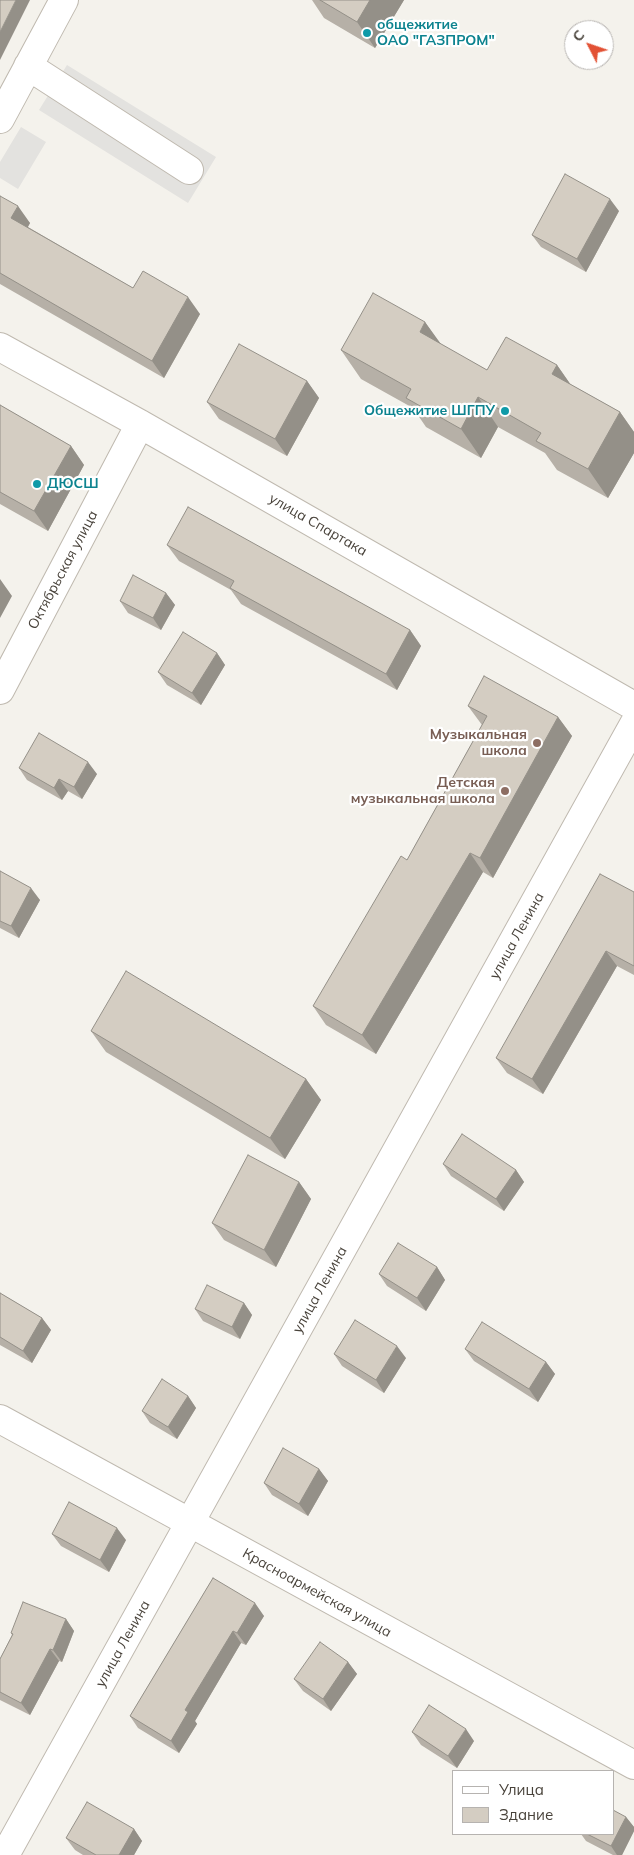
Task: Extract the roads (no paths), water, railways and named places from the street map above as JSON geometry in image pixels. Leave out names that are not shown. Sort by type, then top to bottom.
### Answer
[{"type":"street","points":[[0,119],[64,0]]},
{"type":"street","points":[[28,66],[189,170]]},
{"type":"street","name":"улица Спартака","points":[[0,347],[140,424],[634,706]]},
{"type":"street","name":"Октябрьская улица","points":[[0,690],[140,424]]},
{"type":"street","name":"улица Ленина","points":[[5,1855],[634,724]]},
{"type":"street","name":"Красноармейская улица","points":[[0,1418],[190,1524],[634,1765]]},
{"type":"place","name":"общежитие ОАО \"ГАЗПРОМ\"","points":[[367,33]]},
{"type":"place","name":"Общежитие ШГПУ","points":[[505,411]]},
{"type":"place","name":"ДЮСШ","points":[[37,484]]},
{"type":"place","name":"Музыкальная школа","points":[[537,743]]},
{"type":"place","name":"Детская музыкальная школа","points":[[505,791]]}]
